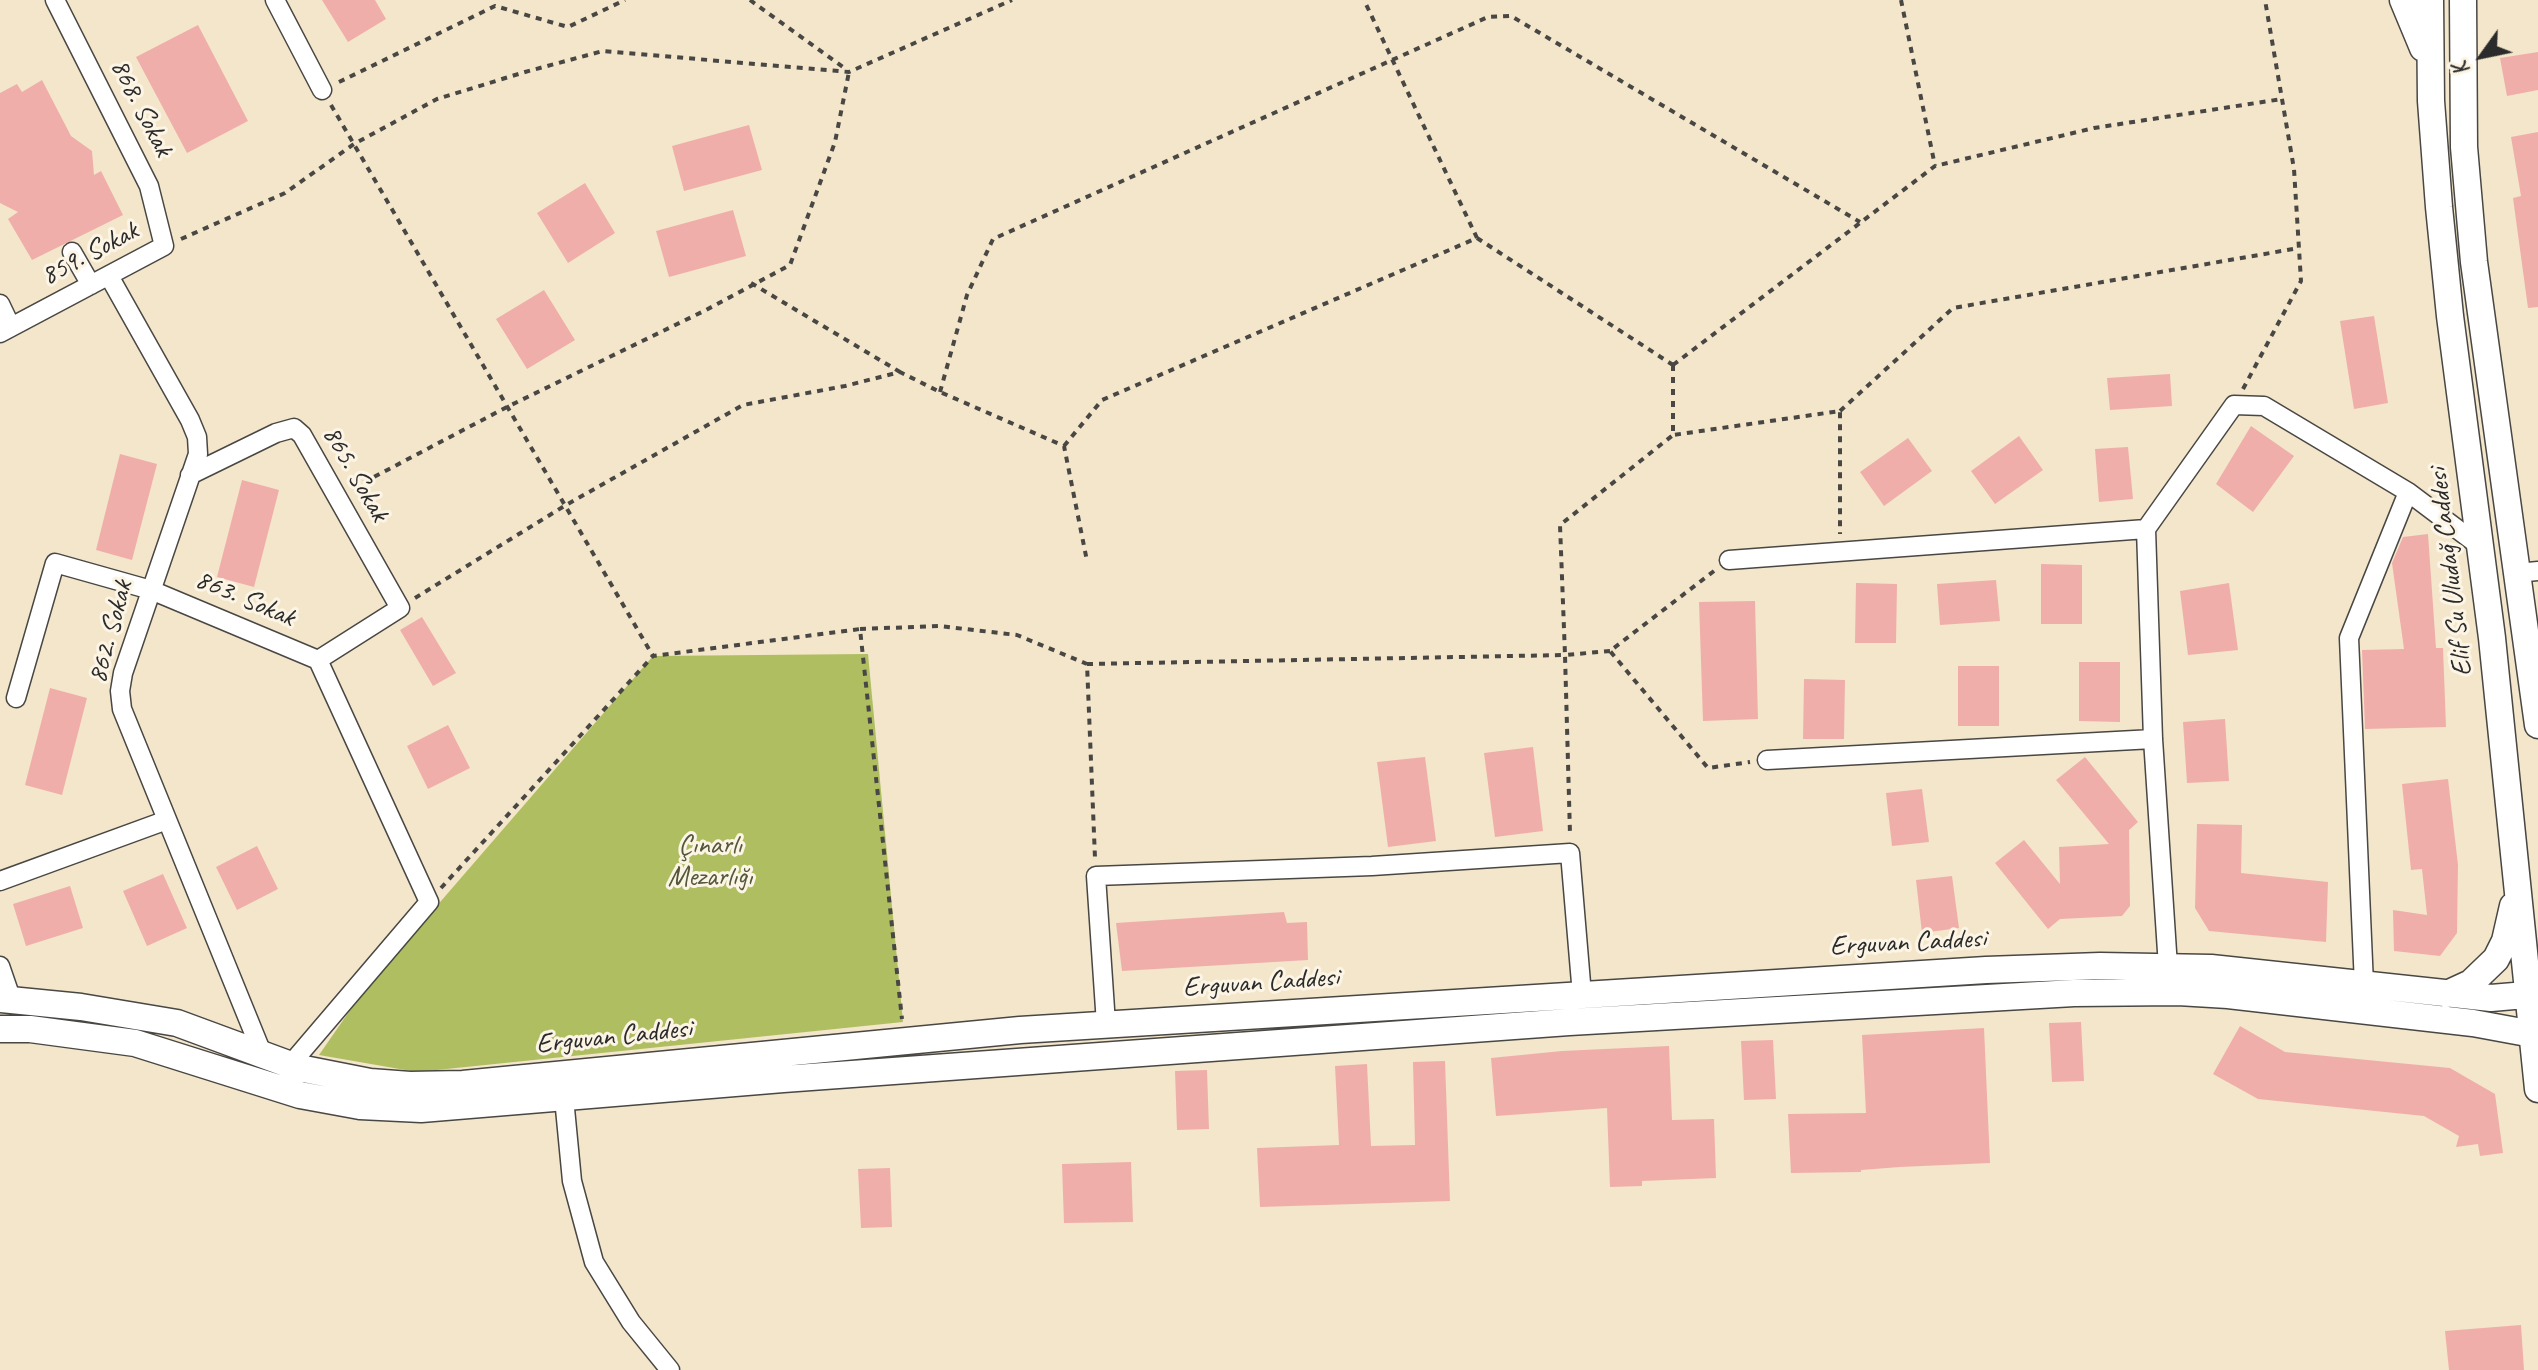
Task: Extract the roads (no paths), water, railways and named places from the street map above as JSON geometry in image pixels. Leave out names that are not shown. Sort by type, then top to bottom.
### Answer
[{"type":"street","name":"868. Sokak","points":[[55,0],[149,186],[164,246]]},
{"type":"street","points":[[275,0],[322,90]]},
{"type":"street","points":[[2403,0],[2430,69]]},
{"type":"street","name":"Elif Su Uludağ Caddesi","points":[[2430,0],[2430,69],[2439,207],[2450,316],[2481,547],[2516,883],[2534,995],[2538,1089]]},
{"type":"street","points":[[2463,0],[2464,147],[2474,262],[2527,572],[2538,725]]},
{"type":"street","name":"859. Sokak","points":[[6,330],[164,246]]},
{"type":"street","points":[[72,252],[91,285]]},
{"type":"street","name":"862. Sokak","points":[[109,276],[190,420],[197,437],[198,454],[123,673],[122,709],[262,1053]]},
{"type":"street","points":[[0,304],[6,330]]},
{"type":"street","points":[[2168,967],[2153,739],[2146,529],[2234,405],[2264,406],[2408,492],[2481,547]]},
{"type":"street","name":"865. Sokak","points":[[190,475],[276,433],[294,428],[309,446],[400,608],[318,660]]},
{"type":"street","points":[[2364,985],[2349,638],[2408,492]]},
{"type":"street","points":[[1729,560],[2146,529]]},
{"type":"street","name":"863. Sokak","points":[[16,698],[55,563],[151,590],[318,660]]},
{"type":"street","points":[[290,1065],[429,902],[318,660]]},
{"type":"street","points":[[1767,760],[2153,739]]},
{"type":"street","points":[[0,881],[167,820]]},
{"type":"street","points":[[1106,1024],[1096,876],[1372,866],[1570,853],[1582,995]]},
{"type":"street","points":[[2447,994],[2471,983],[2496,959],[2505,941],[2516,883]]},
{"type":"street","points":[[0,966],[5,998]]},
{"type":"street","name":"Erguvan Caddesi","points":[[5,998],[126,1013],[177,1023],[290,1065],[334,1077],[370,1082],[463,1084],[1106,1024],[1986,970],[2100,966],[2211,968],[2491,998],[2534,995]]},
{"type":"street","points":[[0,1029],[30,1029],[135,1043],[300,1095],[360,1106],[445,1109],[814,1077],[1569,1022],[2074,993],[2228,995],[2473,1023],[2536,1034]]},
{"type":"street","points":[[564,1098],[572,1181],[594,1262],[631,1322],[670,1370]]},
{"type":"park label","name":"Çınarlı Mezarlığı","points":[[710,862]]}]
